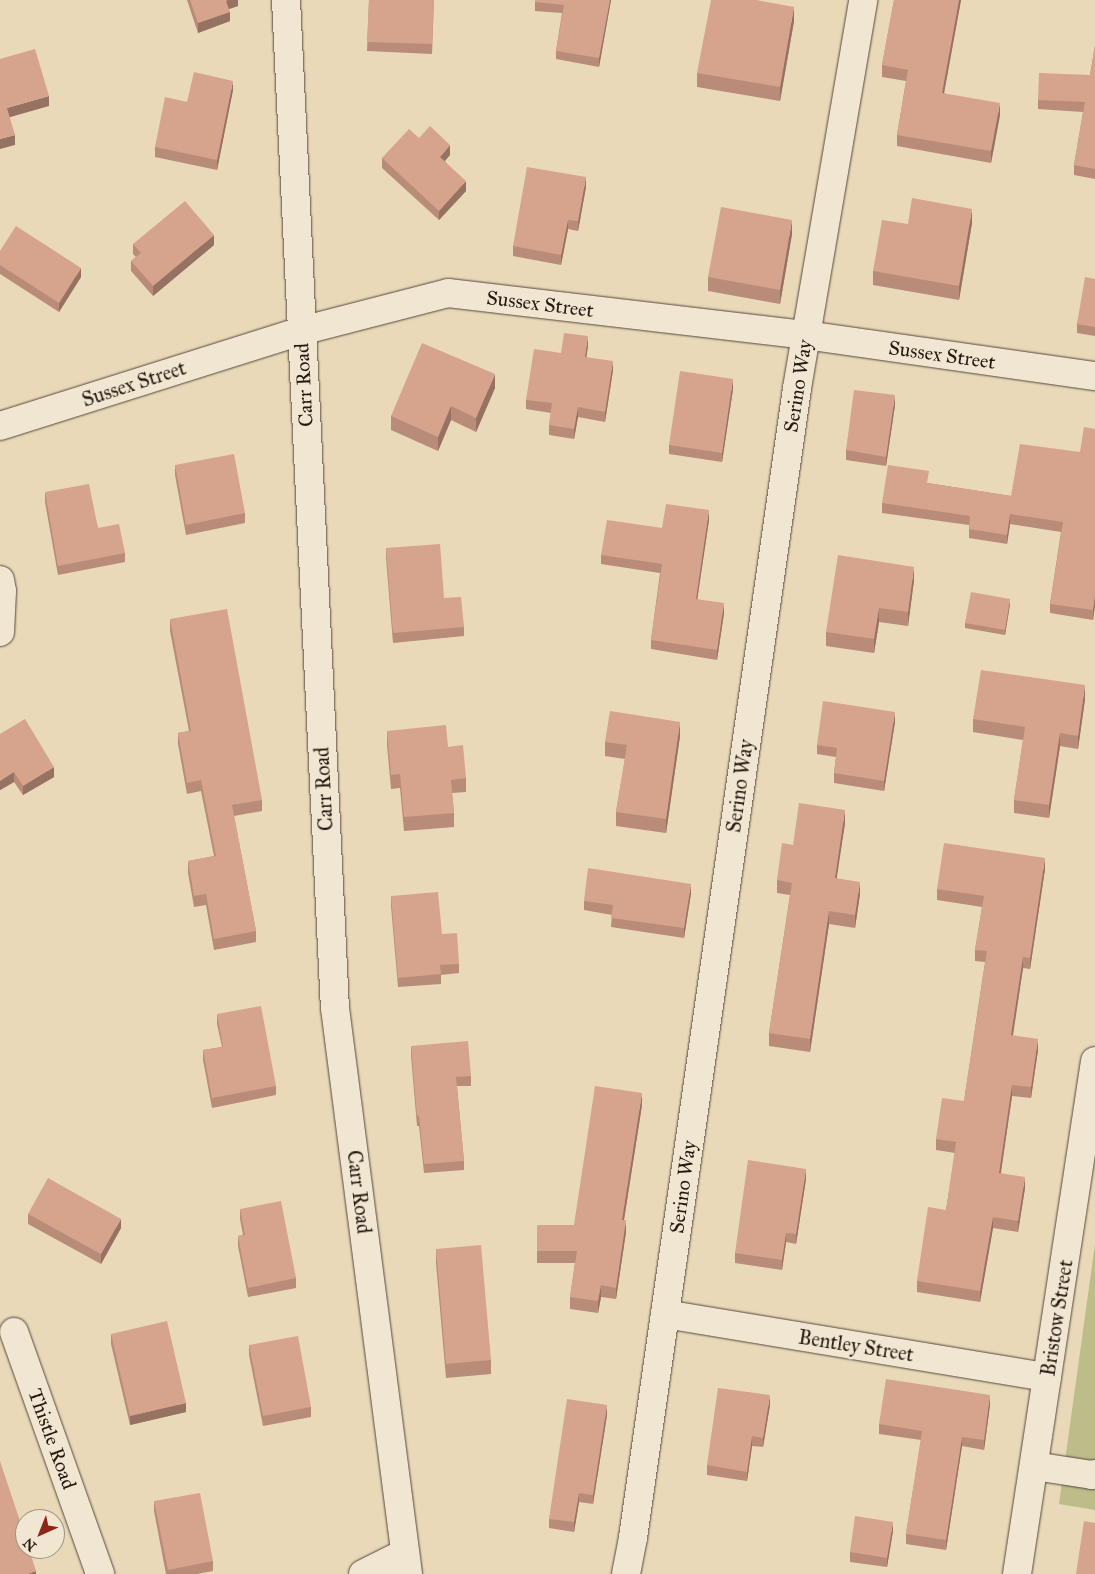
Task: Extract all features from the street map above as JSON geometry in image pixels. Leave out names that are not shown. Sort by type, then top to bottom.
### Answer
[{"type":"street","name":"Carr Road","points":[[286,0],[335,1008],[407,1564]]},
{"type":"street","name":"Serino Way","points":[[626,1574],[633,1538],[806,336],[862,0]]},
{"type":"street","name":"Sussex Street","points":[[0,426],[301,331],[448,293],[806,336],[1095,376]]},
{"type":"street","points":[[0,580],[2,591],[0,632]]},
{"type":"street","name":"Bristow Street","points":[[1017,1574],[1047,1377],[1089,1148],[1095,1062]]},
{"type":"street","name":"Bentley Street","points":[[664,1314],[1047,1377]]},
{"type":"street","name":"Thistle Road","points":[[14,1332],[100,1574]]},
{"type":"street","points":[[1034,1466],[1095,1474]]},
{"type":"street","points":[[363,1574],[407,1564]]},
{"type":"green space","points":[[1095,1244],[1095,1510],[1059,1504]]},
{"type":"building","points":[[190,0],[228,0],[226,1],[230,12],[198,23]]},
{"type":"building","points":[[369,0],[434,0],[432,44],[367,42]]},
{"type":"building","points":[[535,0],[610,0],[599,58],[556,51],[564,5],[535,2]]},
{"type":"building","points":[[711,0],[756,0],[794,7],[780,87],[697,73]]},
{"type":"building","points":[[894,0],[959,0],[942,93],[1000,103],[991,151],[897,135],[908,70],[882,65]]},
{"type":"building","points":[[1095,45],[1095,169],[1074,165],[1085,102],[1038,100],[1039,73],[1090,75]]},
{"type":"building","points":[[35,49],[49,96],[7,108],[15,135],[0,139],[0,59]]},
{"type":"building","points":[[194,72],[233,81],[217,160],[155,147],[165,97],[187,102]]},
{"type":"building","points":[[430,126],[450,145],[440,157],[466,181],[439,211],[382,158],[409,129],[419,138]]},
{"type":"building","points":[[527,167],[586,177],[578,221],[568,220],[561,255],[513,246]]},
{"type":"building","points":[[912,198],[972,209],[959,286],[873,271],[882,220],[908,224]]},
{"type":"building","points":[[185,201],[214,235],[153,286],[131,261],[141,253],[133,244]]},
{"type":"building","points":[[721,207],[792,220],[780,290],[708,277]]},
{"type":"building","points":[[16,226],[81,268],[59,303],[0,265],[0,251]]},
{"type":"building","points":[[1085,277],[1095,279],[1095,327],[1077,324]]},
{"type":"building","points":[[564,333],[588,336],[585,357],[613,361],[605,412],[578,407],[574,429],[549,425],[552,403],[526,400],[534,349],[561,353]]},
{"type":"building","points":[[422,343],[495,374],[476,418],[451,406],[438,437],[391,416]]},
{"type":"building","points":[[680,371],[733,379],[722,453],[669,445]]},
{"type":"building","points":[[854,390],[895,395],[886,457],[846,450]]},
{"type":"building","points":[[1084,427],[1095,429],[1095,595],[1093,610],[1050,604],[1063,522],[1010,514],[1007,535],[969,529],[970,516],[882,503],[888,465],[929,471],[927,483],[1011,496],[1020,444],[1080,452]]},
{"type":"building","points":[[234,454],[245,513],[186,525],[175,465]]},
{"type":"building","points":[[89,484],[98,528],[119,524],[125,553],[58,566],[45,492]]},
{"type":"building","points":[[666,504],[709,510],[696,599],[724,603],[717,650],[651,640],[662,564],[601,555],[607,520],[662,528]]},
{"type":"building","points":[[440,544],[444,598],[461,597],[464,627],[393,633],[386,548]]},
{"type":"building","points":[[838,555],[914,567],[908,612],[879,608],[874,639],[826,632]]},
{"type":"building","points":[[971,592],[1010,599],[1005,630],[965,623]]},
{"type":"building","points":[[227,609],[262,800],[232,805],[256,931],[214,939],[206,894],[194,896],[188,861],[216,856],[201,780],[187,783],[178,733],[191,731],[170,619]]},
{"type":"building","points":[[981,670],[1085,685],[1078,736],[1060,733],[1049,805],[1014,800],[1025,727],[973,719]]},
{"type":"building","points":[[823,701],[895,712],[884,781],[834,773],[837,748],[817,745]]},
{"type":"building","points":[[610,711],[680,722],[666,819],[616,812],[627,745],[605,742]]},
{"type":"building","points":[[25,719],[54,767],[23,786],[14,772],[0,781],[0,734]]},
{"type":"building","points":[[446,725],[448,747],[463,745],[466,778],[451,780],[454,813],[404,817],[400,774],[391,775],[387,731]]},
{"type":"building","points":[[799,803],[845,810],[835,878],[860,882],[855,915],[829,911],[810,1039],[769,1033],[792,883],[777,880],[782,843],[793,845]]},
{"type":"building","points":[[944,843],[1045,858],[1030,958],[1023,957],[1011,1035],[1038,1039],[1031,1087],[1012,1085],[999,1173],[1025,1177],[1018,1221],[993,1217],[980,1291],[917,1281],[928,1207],[946,1210],[956,1142],[936,1139],[942,1098],[964,1101],[987,951],[975,950],[984,896],[937,889]]},
{"type":"building","points":[[588,868],[691,884],[684,928],[611,918],[613,905],[584,901]]},
{"type":"building","points":[[438,892],[442,934],[457,933],[459,964],[440,965],[441,974],[398,978],[391,896]]},
{"type":"building","points":[[261,1006],[276,1086],[212,1098],[203,1050],[223,1047],[217,1014]]},
{"type":"building","points":[[468,1041],[471,1076],[456,1077],[464,1161],[424,1164],[419,1116],[417,1116],[411,1046]]},
{"type":"building","points":[[595,1086],[642,1093],[622,1220],[626,1220],[616,1288],[601,1285],[598,1301],[570,1297],[577,1251],[537,1251],[537,1225],[574,1225]]},
{"type":"building","points":[[748,1160],[806,1169],[796,1234],[786,1233],[782,1260],[735,1253]]},
{"type":"building","points":[[48,1178],[121,1219],[101,1254],[28,1214]]},
{"type":"building","points":[[281,1201],[296,1278],[248,1288],[238,1236],[245,1235],[240,1209]]},
{"type":"building","points":[[481,1245],[491,1360],[446,1364],[436,1249]]},
{"type":"building","points":[[167,1321],[186,1403],[130,1416],[111,1334]]},
{"type":"building","points":[[298,1336],[311,1407],[263,1416],[249,1345]]},
{"type":"building","points":[[886,1379],[990,1395],[984,1440],[962,1437],[946,1540],[906,1534],[922,1431],[879,1424]]},
{"type":"building","points":[[718,1388],[770,1395],[763,1438],[752,1436],[747,1472],[707,1465]]},
{"type":"building","points":[[567,1399],[607,1405],[593,1495],[579,1493],[574,1522],[549,1519]]},
{"type":"building","points":[[0,1461],[16,1509],[15,1559],[32,1559],[36,1571],[27,1574],[0,1574]]},
{"type":"building","points":[[200,1493],[213,1561],[168,1570],[154,1501]]},
{"type":"building","points":[[855,1516],[893,1522],[887,1558],[850,1552]]},
{"type":"building","points":[[1084,1521],[1095,1523],[1095,1574],[1076,1574]]}]
